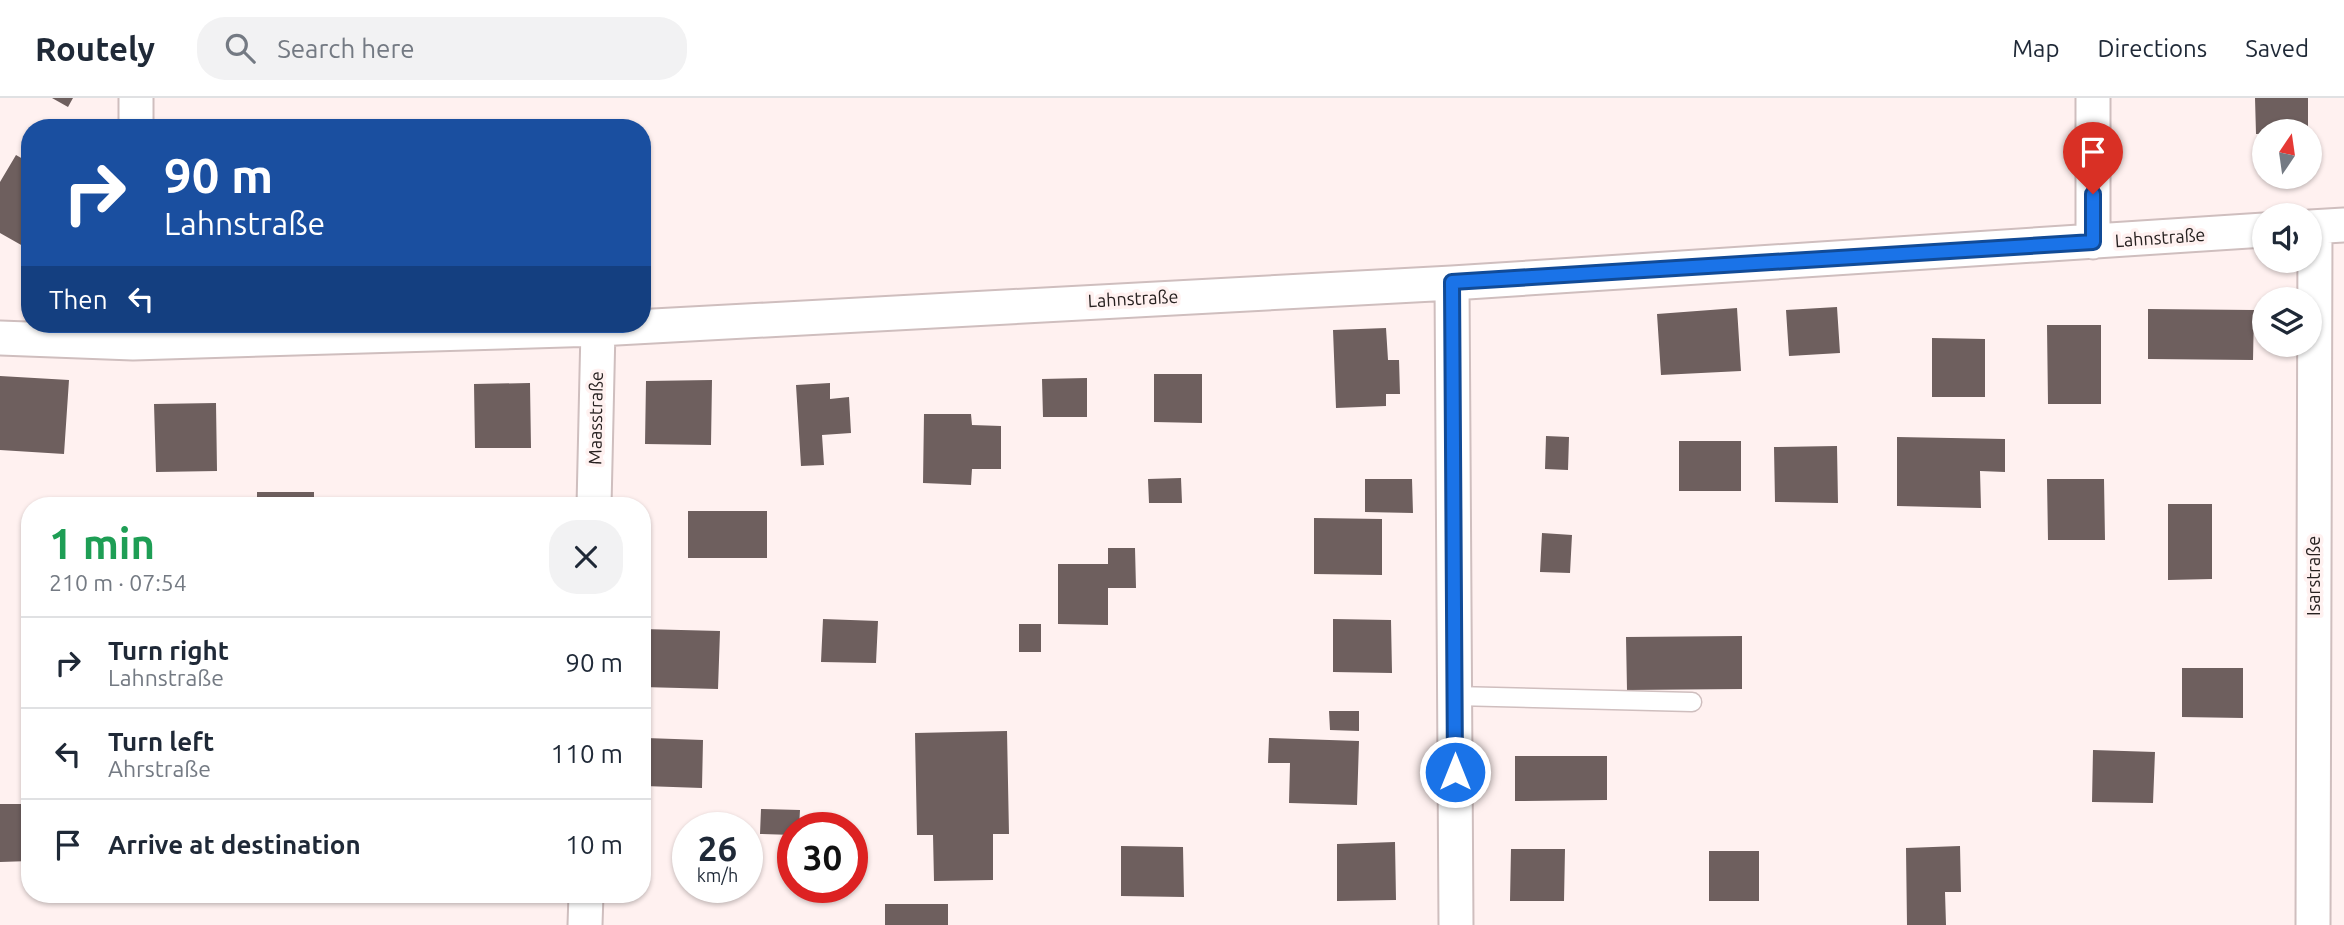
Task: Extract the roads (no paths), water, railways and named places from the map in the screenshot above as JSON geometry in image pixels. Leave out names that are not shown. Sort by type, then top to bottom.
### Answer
[{"type":"street","points":[[136,98],[136,119]]},
{"type":"street","points":[[2093,98],[2093,242]]},
{"type":"street","name":"Isarstraße","points":[[2313,925],[2323,227]]},
{"type":"street","name":"Lahnstraße","points":[[651,327],[1452,282],[2252,231]]},
{"type":"street","points":[[1452,282],[1456,925]]},
{"type":"street","name":"Lahnstraße","points":[[0,338],[133,333]]},
{"type":"street","name":"Maasstraße","points":[[594,497],[598,333]]},
{"type":"street","points":[[585,925],[586,903]]},
{"type":"lane","points":[[1455,696],[1692,702]]}]
